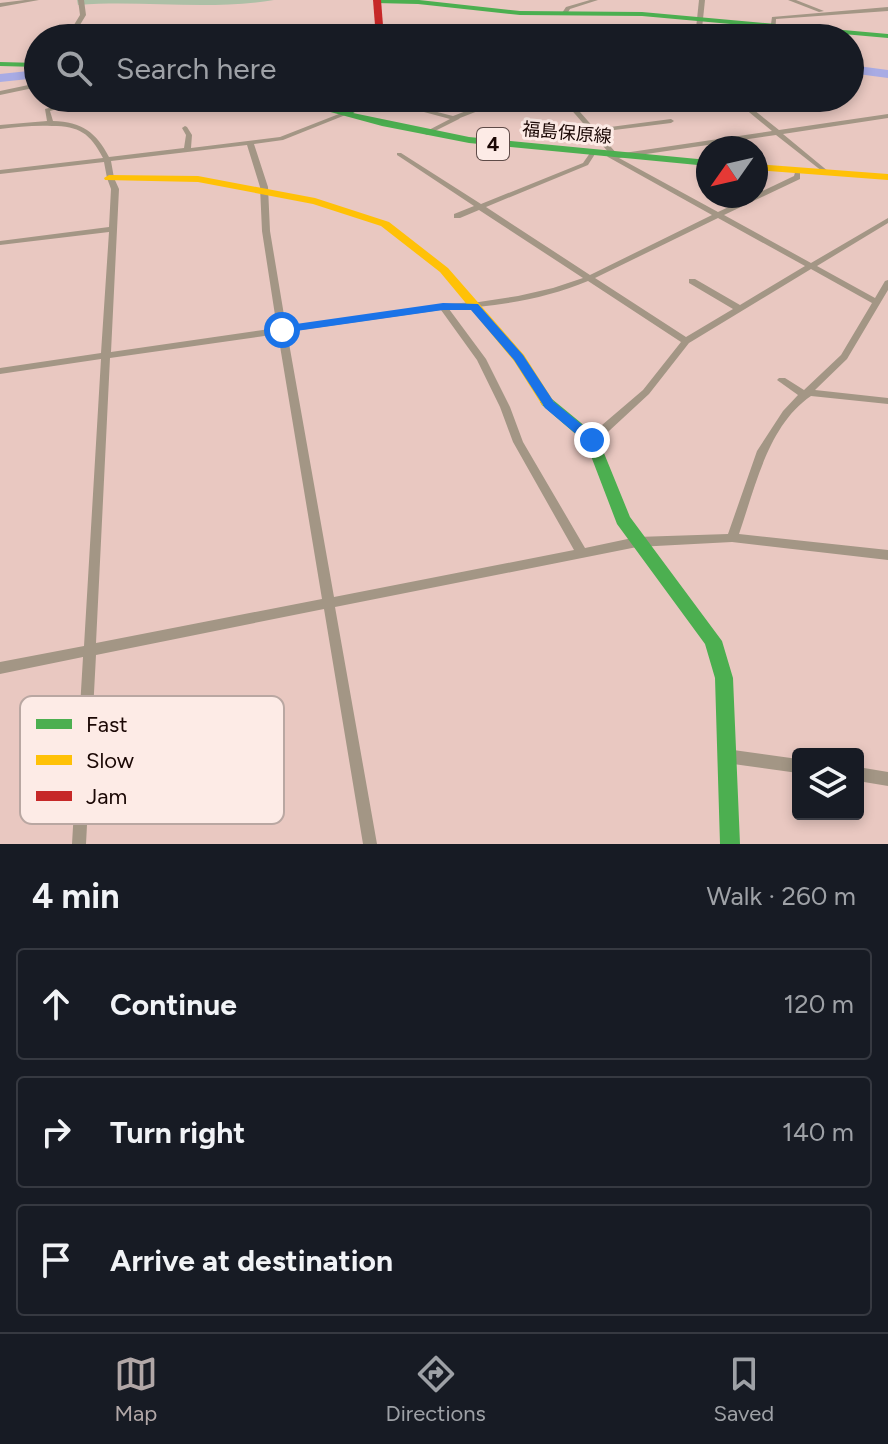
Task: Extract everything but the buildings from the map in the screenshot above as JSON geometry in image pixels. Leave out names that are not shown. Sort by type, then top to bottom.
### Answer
[{"type":"street","points":[[0,5],[36,0]]},
{"type":"street","points":[[78,24],[83,15],[81,0]]},
{"type":"street","points":[[565,13],[568,8],[595,0]]},
{"type":"street","points":[[699,24],[702,0]]},
{"type":"street","points":[[791,0],[821,13]]},
{"type":"street","points":[[379,24],[377,1],[520,13],[699,19],[727,24]]},
{"type":"street","points":[[868,5],[876,9]]},
{"type":"street","points":[[773,24],[776,17],[888,9]]},
{"type":"street","points":[[864,35],[888,36]]},
{"type":"street","points":[[0,64],[24,65]]},
{"type":"street","points":[[0,93],[24,88]]},
{"type":"street","points":[[48,112],[51,124]]},
{"type":"street","name":"福島保原線","points":[[342,112],[427,133],[533,149],[696,162]]},
{"type":"street","points":[[436,112],[458,117]]},
{"type":"street","points":[[427,133],[470,112]]},
{"type":"street","points":[[577,112],[615,156],[716,216],[875,301]]},
{"type":"street","points":[[752,112],[827,173]]},
{"type":"street","points":[[0,172],[250,143],[292,135],[346,113]]},
{"type":"street","points":[[615,156],[888,116]]},
{"type":"street","points":[[594,131],[671,121]]},
{"type":"street","points":[[0,127],[51,124],[87,129],[107,161],[116,196],[88,696]]},
{"type":"street","points":[[185,128],[189,135],[187,151]]},
{"type":"street","points":[[250,143],[259,164],[265,192],[266,231],[370,844]]},
{"type":"street","points":[[399,154],[686,341]]},
{"type":"street","points":[[457,216],[586,164],[592,154]]},
{"type":"street","points":[[768,168],[888,177]]},
{"type":"street","points":[[0,371],[443,307],[474,306],[589,278],[797,177],[798,170]]},
{"type":"street","points":[[109,178],[185,178],[315,201],[385,224],[444,270],[519,358],[549,405],[592,440],[618,510],[637,542],[706,631],[720,655],[724,678],[730,844]]},
{"type":"street","points":[[592,440],[646,392],[686,341],[888,220]]},
{"type":"street","points":[[0,243],[113,229]]},
{"type":"street","points":[[692,281],[740,309]]},
{"type":"street","points":[[732,538],[762,451],[782,419],[844,357],[886,287]]},
{"type":"street","points":[[443,307],[481,359],[518,442],[582,553]]},
{"type":"street","points":[[782,380],[808,395],[888,401]]},
{"type":"street","points":[[0,668],[637,542],[732,538],[888,555]]},
{"type":"street","points":[[726,756],[792,765]]},
{"type":"street","points":[[864,775],[888,779]]},
{"type":"street","points":[[79,844],[80,824]]},
{"type":"green space","points":[[77,0],[274,0],[200,5],[78,5]]},
{"type":"waterway","points":[[864,71],[888,74]]},
{"type":"waterway","points":[[0,78],[24,75]]},
{"type":"traffic: fast","points":[[377,2],[418,2],[520,13],[642,14],[754,24]]},
{"type":"traffic: fast","points":[[864,34],[888,36]]},
{"type":"traffic: fast","points":[[0,64],[24,65]]},
{"type":"traffic: fast","points":[[338,112],[469,140],[696,162]]},
{"type":"traffic: fast","points":[[547,402],[592,440],[623,520],[713,641],[724,678],[730,844]]},
{"type":"traffic: slow","points":[[768,168],[888,177]]},
{"type":"traffic: slow","points":[[109,178],[198,179],[315,201],[385,224],[444,270],[519,358],[547,402]]},
{"type":"traffic: jam","points":[[377,0],[379,24]]},
{"type":"route","points":[[282,330],[443,307],[474,306],[519,358],[549,405],[592,440]]}]
